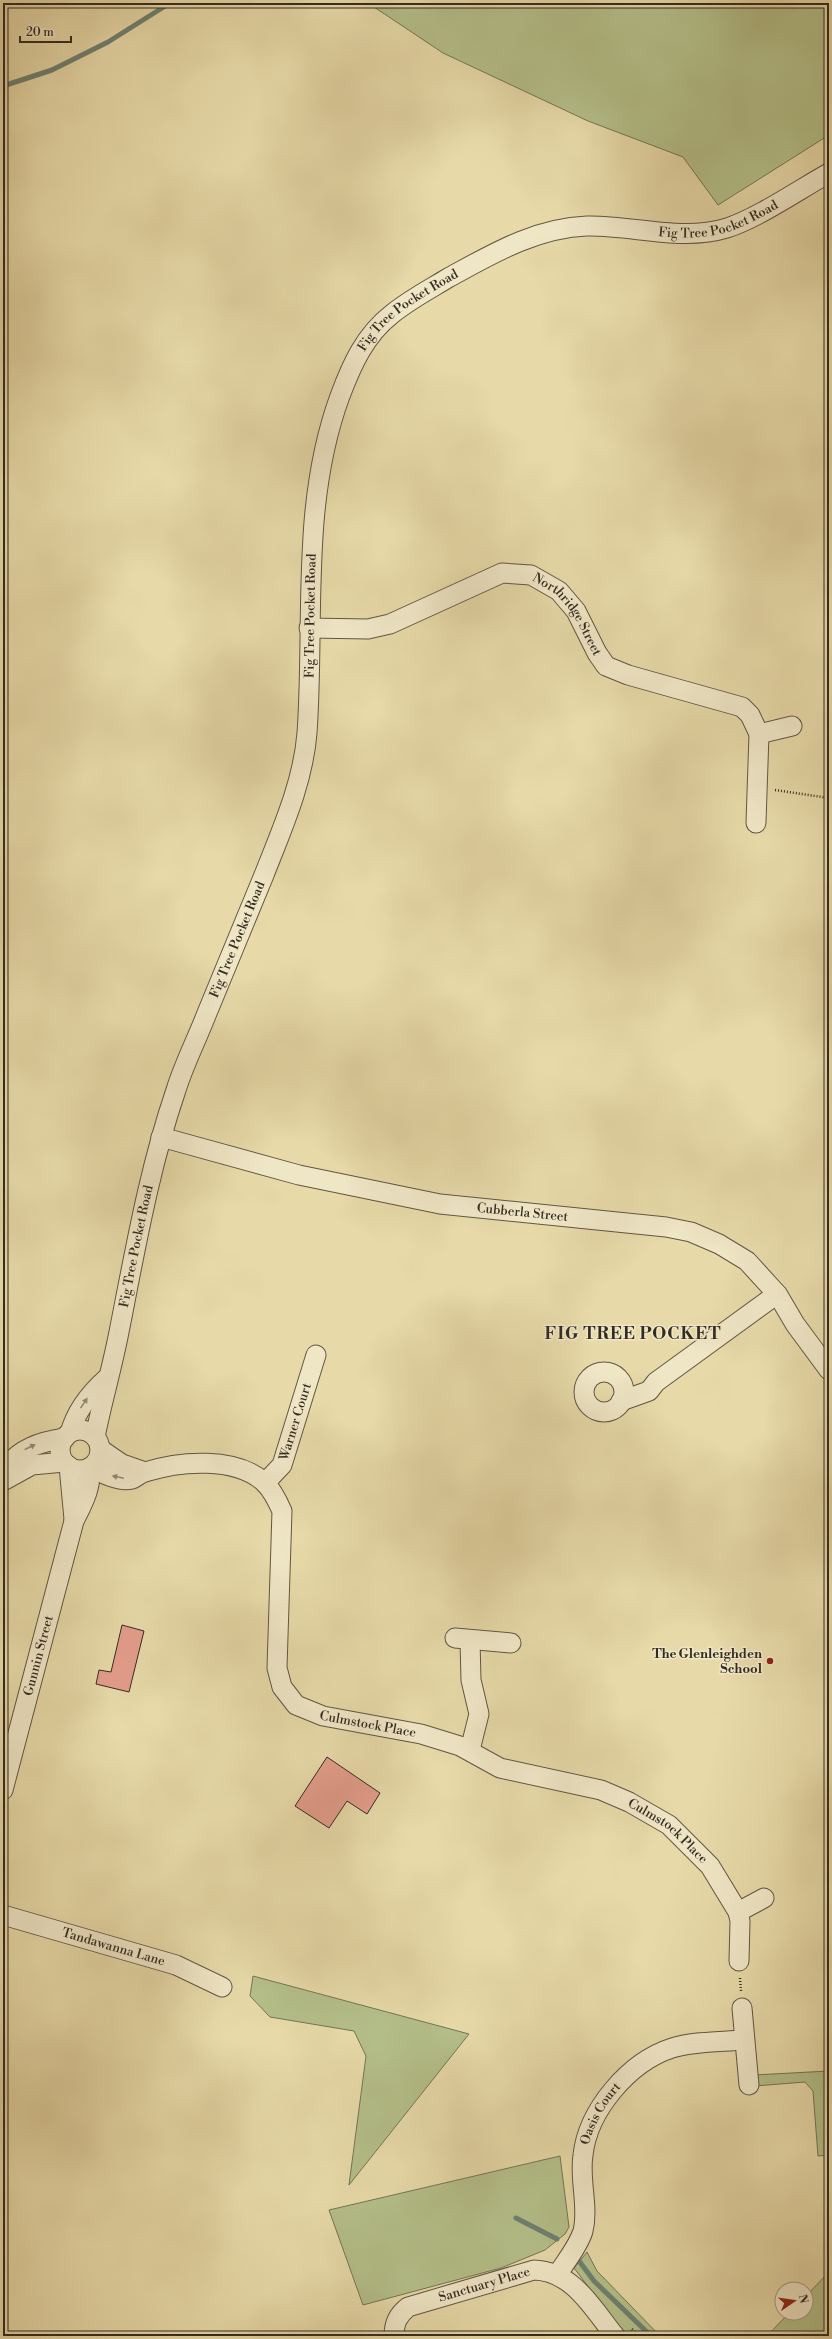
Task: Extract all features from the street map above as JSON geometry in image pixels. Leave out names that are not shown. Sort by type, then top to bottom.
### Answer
[{"type":"street","name":"Fig Tree Pocket Road","points":[[91,1467],[97,1461],[100,1409],[105,1400],[107,1378],[117,1339],[143,1206],[161,1137],[176,1088],[283,829],[299,783],[307,736],[309,628],[314,509],[321,462],[332,419],[357,355],[368,338],[393,313],[487,256],[535,235],[588,226],[700,233],[728,227],[829,173]]},
{"type":"street","name":"Northridge Street","points":[[309,628],[368,629],[390,624],[502,573],[531,575],[559,591],[576,611],[597,653],[606,666],[628,675],[742,707],[750,715],[759,734],[756,823]]},
{"type":"street","points":[[759,734],[792,726]]},
{"type":"street","name":"Cubberla Street","points":[[161,1137],[299,1175],[440,1204],[666,1227],[691,1232],[719,1244],[747,1261],[776,1294],[795,1324],[829,1370]]},
{"type":"street","points":[[622,1392],[656,1382],[776,1294]]},
{"type":"street","name":"Warner Court","points":[[265,1483],[282,1465],[316,1355]]},
{"type":"street","points":[[67,1464],[60,1450],[68,1435],[74,1418],[93,1391],[107,1378]]},
{"type":"street","points":[[3,1470],[13,1458],[35,1445],[68,1435],[83,1431],[97,1443]]},
{"type":"street","name":"Culmstock Place","points":[[97,1443],[122,1464],[145,1472]]},
{"type":"street","name":"Culmstock Place","points":[[91,1467],[101,1474],[131,1479],[145,1472],[198,1462],[223,1465],[250,1473],[265,1483],[276,1497],[282,1511],[277,1668],[282,1687],[296,1705],[323,1716],[421,1734],[470,1750],[500,1768],[601,1790],[629,1802],[669,1825],[710,1866],[738,1912],[740,1921],[739,1961]]},
{"type":"street","points":[[3,1481],[32,1465],[67,1464],[81,1470],[91,1467]]},
{"type":"street","name":"Gunnin Street","points":[[67,1464],[74,1521]]},
{"type":"street","name":"Gunnin Street","points":[[3,1790],[74,1521],[87,1494],[91,1467]]},
{"type":"street","points":[[470,1750],[479,1714],[463,1639],[511,1643]]},
{"type":"street","points":[[738,1912],[764,1898]]},
{"type":"street","name":"Tandawanna Lane","points":[[3,1915],[176,1965],[222,1987]]},
{"type":"street","points":[[742,2008],[749,2085]]},
{"type":"street","name":"Oasis Court","points":[[556,2275],[578,2244],[583,2230],[583,2154],[587,2138],[604,2102],[615,2086],[638,2068],[672,2048],[744,2040]]},
{"type":"street","name":"Sanctuary Place","points":[[394,2336],[394,2325],[400,2313],[408,2307],[534,2270],[547,2270],[570,2282],[615,2336]]},
{"type":"path","points":[[758,793],[829,798]]},
{"type":"path","points":[[739,1961],[742,2008]]},
{"type":"path","points":[[827,2336],[826,2318],[829,2305]]},
{"type":"green space","points":[[368,3],[829,3],[829,135],[718,205],[683,157],[588,121],[443,53]]},
{"type":"green space","points":[[253,1976],[469,2034],[349,2185],[366,2056],[354,2031],[270,2017],[250,1996]]},
{"type":"green space","points":[[829,2071],[829,2155],[818,2156],[813,2091],[805,2082],[755,2086],[754,2075]]},
{"type":"green space","points":[[560,2156],[569,2227],[565,2234],[545,2250],[501,2268],[363,2305],[329,2210]]},
{"type":"green space","points":[[587,2252],[597,2271],[660,2336],[626,2336],[574,2268]]},
{"type":"green space","points":[[829,2272],[829,2336],[767,2336],[781,2321],[814,2321],[814,2288]]},
{"type":"building","points":[[122,1625],[144,1631],[129,1692],[96,1684],[99,1670],[111,1672]]},
{"type":"building","points":[[327,1757],[380,1793],[367,1814],[347,1801],[329,1828],[295,1806]]},
{"type":"waterway","points":[[3,86],[52,70],[108,42],[170,3]]},
{"type":"waterway","points":[[516,2218],[557,2239]]},
{"type":"waterway","points":[[579,2261],[594,2281],[651,2336]]},
{"type":"place","name":"The Glenleighden School","points":[[770,1661]]},
{"type":"district","name":"FIG TREE POCKET","points":[[633,1334]]}]
